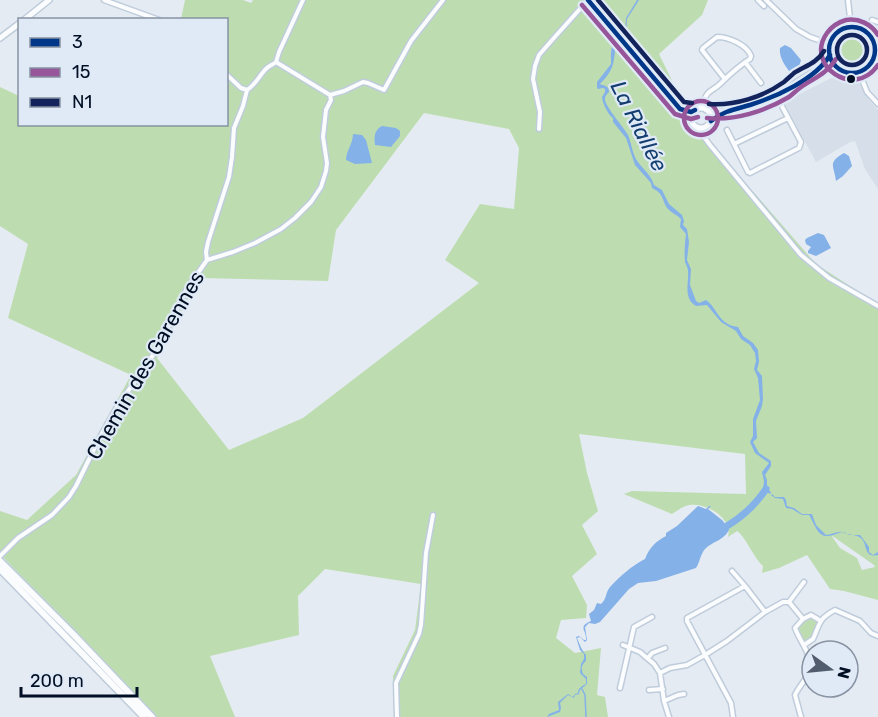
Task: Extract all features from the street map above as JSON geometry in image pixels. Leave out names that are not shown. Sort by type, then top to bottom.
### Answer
[{"type":"highway","points":[[0,561],[152,717]]},
{"type":"highway","points":[[0,569],[144,717]]},
{"type":"main road","points":[[26,18],[49,0]]},
{"type":"main road","points":[[588,0],[680,110],[692,120],[692,123],[704,128],[723,112]]},
{"type":"main road","points":[[0,38],[18,24]]},
{"type":"main road","points":[[851,27],[869,34],[877,54],[870,65],[859,72],[846,72],[836,65],[830,55],[830,44],[833,37],[838,32],[851,27]]},
{"type":"main road","points":[[680,110],[723,112],[754,104],[802,82],[818,70],[830,55]]},
{"type":"main road","points":[[818,70],[836,65]]},
{"type":"main road","points":[[692,120],[692,115],[702,110]]},
{"type":"main road","points":[[702,110],[711,116],[711,121]]},
{"type":"street","points":[[104,0],[154,18]]},
{"type":"street","points":[[207,260],[208,242],[231,165],[234,128],[247,90],[266,69],[276,62],[303,0]]},
{"type":"street","points":[[276,62],[330,95],[363,82],[384,90],[411,41],[443,0]]},
{"type":"street","points":[[539,129],[540,112],[533,79],[539,55],[588,0]]},
{"type":"street","points":[[758,0],[764,6]]},
{"type":"street","points":[[766,0],[796,29],[830,44]]},
{"type":"street","points":[[848,0],[851,27]]},
{"type":"street","points":[[872,20],[878,22]]},
{"type":"street","points":[[702,110],[706,96],[752,56],[743,46],[717,37],[702,50],[724,78]]},
{"type":"street","points":[[746,62],[761,83]]},
{"type":"street","points":[[859,72],[867,92],[878,104]]},
{"type":"street","points":[[228,76],[241,88],[247,90]]},
{"type":"street","name":"Chemin des Garennes","points":[[0,556],[23,535],[52,515],[76,486],[117,407],[158,348],[186,290],[207,260],[233,252],[272,234],[296,218],[311,202],[321,187],[326,171],[323,137],[326,110],[331,100],[330,95]]},
{"type":"street","points":[[727,130],[748,172],[754,172],[801,146],[776,95]]},
{"type":"street","points":[[734,144],[788,118]]},
{"type":"street","points":[[697,127],[801,255],[829,278],[878,306]]},
{"type":"street","points":[[704,128],[705,138]]},
{"type":"street","points":[[397,717],[396,683],[422,625],[426,553],[433,515]]},
{"type":"street","points":[[732,571],[765,612]]},
{"type":"street","points":[[789,602],[804,582]]},
{"type":"street","points":[[733,717],[731,704],[687,618],[745,586]]},
{"type":"street","points":[[660,673],[670,668],[684,666],[705,655],[765,612],[783,602],[789,602]]},
{"type":"street","points":[[789,602],[803,620]]},
{"type":"street","points":[[813,639],[821,621],[837,610],[845,616],[860,621],[873,635],[878,636]]},
{"type":"street","points":[[800,639],[795,630],[803,620],[812,615],[821,621]]},
{"type":"street","points":[[620,688],[634,627],[652,617]]},
{"type":"street","points":[[623,645],[648,658],[660,673],[669,717]]},
{"type":"street","points":[[648,658],[652,653],[665,648]]},
{"type":"street","points":[[800,686],[795,695],[801,717]]},
{"type":"street","points":[[649,690],[663,688]]},
{"type":"street","points":[[664,701],[684,694]]},
{"type":"shaded area","points":[[837,75],[854,79],[859,83],[868,99],[878,110],[878,189],[865,169],[855,141],[816,162],[784,102]]},
{"type":"green space","points":[[185,0],[243,0],[251,3],[253,0],[708,0],[702,15],[659,54],[699,136],[757,196],[816,264],[878,304],[878,600],[830,589],[807,555],[762,573],[763,566],[743,538],[737,531],[728,537],[726,524],[717,513],[703,506],[689,505],[672,514],[624,494],[632,491],[746,494],[745,454],[579,434],[598,511],[582,525],[597,554],[572,576],[587,605],[586,618],[561,620],[556,638],[575,653],[601,648],[597,695],[605,697],[608,717],[394,717],[393,676],[415,630],[421,584],[325,569],[298,596],[299,635],[210,656],[235,717],[157,717],[0,554],[0,511],[27,520],[76,475],[131,375],[8,318],[28,244],[0,226],[0,87],[18,96],[18,126],[228,126],[228,18],[181,18]],"holes":[[[424,113],[509,129],[519,148],[514,209],[480,204],[445,260],[479,283],[303,418],[229,450],[157,358],[199,278],[328,281],[336,230]],[[831,535],[875,567],[862,570],[857,558],[840,548]]]},
{"type":"green space","points":[[852,30],[866,36],[872,50],[866,64],[852,70],[838,64],[832,50],[838,36]]},
{"type":"green space","points":[[812,617],[817,620],[810,639],[802,639],[799,632],[798,626]]},
{"type":"water","name":"La Riallée","points":[[639,0],[627,19],[626,34],[617,41],[612,68],[600,84],[608,88],[606,104],[628,135],[636,159],[654,185],[662,190],[669,204],[682,215],[689,242],[687,260],[691,269],[690,285],[696,301],[699,303],[706,300],[725,322],[738,327],[743,336],[758,350],[757,370],[762,376],[763,399],[756,421],[757,438],[753,442],[759,453],[771,461],[771,466],[765,475],[770,494],[763,489],[762,472],[769,463],[755,453],[750,442],[753,436],[753,419],[760,400],[758,378],[754,369],[755,353],[736,331],[721,322],[707,305],[696,306],[689,299],[688,270],[685,262],[686,234],[680,227],[681,219],[668,209],[661,195],[652,188],[651,183],[635,165],[626,138],[613,122],[613,118],[604,105],[602,97],[605,89],[597,88],[597,82],[611,64],[612,46],[616,39],[625,32],[626,18]]},
{"type":"water","points":[[785,45],[791,48],[801,60],[799,67],[794,70],[789,71],[781,57],[780,48]]},
{"type":"water","points":[[382,126],[396,128],[400,131],[400,136],[391,147],[375,145],[376,132]]},
{"type":"water","points":[[353,134],[362,135],[366,140],[372,163],[355,164],[346,160]]},
{"type":"water","points":[[844,153],[849,156],[852,166],[836,181],[833,162]]},
{"type":"water","points":[[818,233],[824,235],[831,248],[816,256],[808,253],[811,247],[806,244],[805,240]]},
{"type":"water","points":[[772,494],[775,497],[784,497],[787,506],[802,514],[812,514],[816,525],[826,535],[842,532],[824,536],[816,528],[809,515],[802,515],[786,508],[783,499],[775,498]]},
{"type":"water","points":[[698,506],[706,509],[711,506],[708,509],[727,526],[729,530],[727,534],[705,549],[696,568],[656,581],[638,583],[629,589],[600,622],[589,623],[585,627],[587,640],[585,642],[580,637],[577,638],[586,655],[582,669],[583,674],[587,677],[587,684],[574,698],[568,695],[560,703],[560,712],[547,717],[559,710],[558,702],[568,694],[573,697],[575,694],[578,693],[580,687],[586,684],[586,679],[580,673],[584,654],[580,650],[576,637],[579,636],[586,640],[584,625],[591,621],[589,614],[597,603],[603,602],[608,589],[614,583],[645,559],[653,545]]},
{"type":"water","points":[[854,535],[860,535],[873,555],[867,552],[863,541]]},
{"type":"waterway","points":[[727,526],[748,510],[766,489]]},
{"type":"waterway","points":[[582,689],[585,695],[586,717]]},
{"type":"transit line","name":"3","points":[[588,0],[680,109],[691,112],[695,110]]},
{"type":"transit line","name":"N1","points":[[598,0],[684,102],[692,103]]},
{"type":"transit line","name":"15","points":[[582,5],[675,114],[691,119],[698,117]]},
{"type":"transit line","name":"15","points":[[878,35],[864,23],[846,20],[831,28],[822,45],[822,56],[827,66],[835,74],[845,79],[857,79],[868,75],[878,65]]},
{"type":"transit line","name":"3","points":[[852,27],[868,34],[875,50],[868,66],[852,73],[836,66],[829,50],[836,34],[852,27]]},
{"type":"transit line","name":"N1","points":[[852,35],[863,39],[867,50],[863,61],[852,65],[841,61],[837,50],[841,39],[852,35]]},
{"type":"transit line","name":"N1","points":[[709,104],[738,102],[767,92],[814,61],[824,51]]},
{"type":"transit line","name":"3","points":[[711,121],[725,113],[760,102],[794,86],[815,72],[830,55]]},
{"type":"transit line","name":"15","points":[[707,118],[728,118],[770,107],[822,74],[836,59]]},
{"type":"transit line","name":"15","points":[[701,101],[713,106],[718,118],[713,130],[701,135],[689,130],[684,118],[689,106],[701,101]]}]
